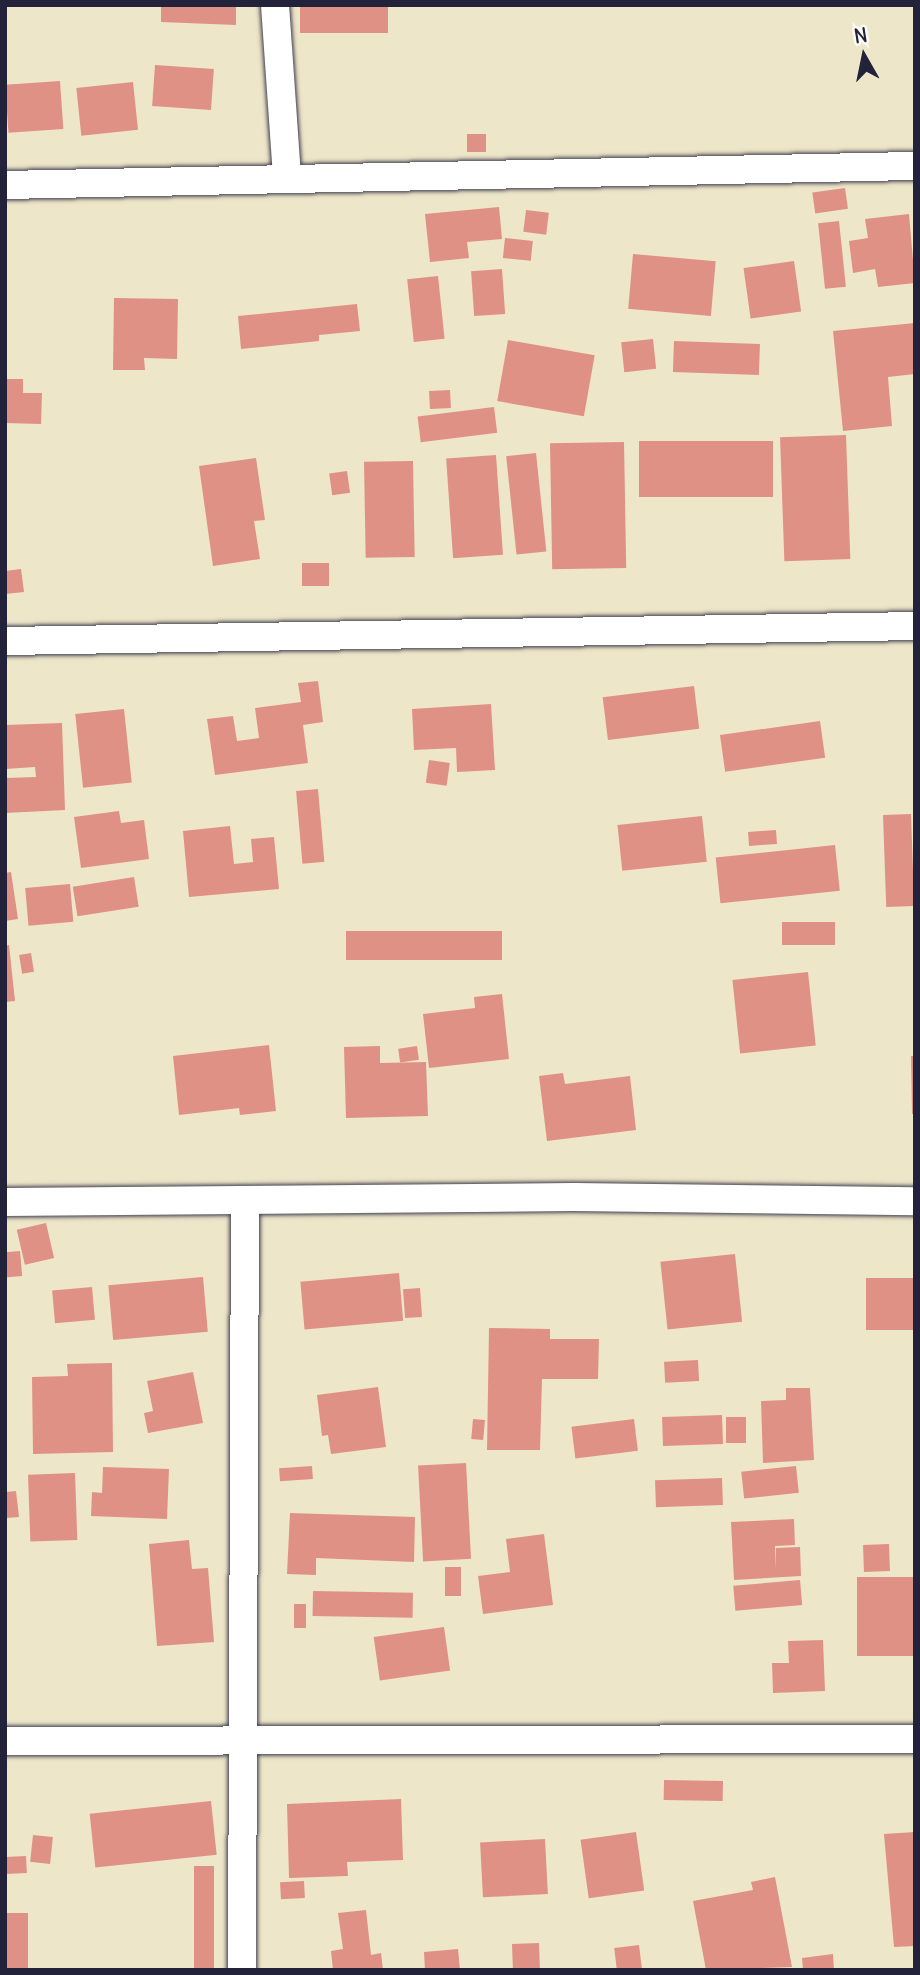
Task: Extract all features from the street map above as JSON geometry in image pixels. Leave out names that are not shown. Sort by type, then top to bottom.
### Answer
[{"type":"street","points":[[275,5],[287,177]]},
{"type":"street","points":[[5,185],[287,177],[915,166]]},
{"type":"street","points":[[5,641],[915,626]]},
{"type":"street","points":[[5,1202],[245,1202],[573,1197],[915,1201]]},
{"type":"street","points":[[242,1970],[245,1202]]},
{"type":"street","points":[[5,1741],[242,1743],[484,1736],[915,1739]]},
{"type":"building","points":[[161,5],[236,5],[236,25],[161,22]]},
{"type":"building","points":[[300,5],[388,5],[388,33],[300,33]]},
{"type":"building","points":[[155,65],[214,69],[211,110],[152,106]]},
{"type":"building","points":[[60,81],[63,129],[8,133],[5,85]]},
{"type":"building","points":[[133,82],[138,130],[81,136],[76,88]]},
{"type":"building","points":[[467,134],[486,134],[486,152],[467,152]]},
{"type":"building","points":[[845,188],[848,209],[815,213],[812,193]]},
{"type":"building","points":[[499,207],[502,239],[467,242],[469,258],[430,262],[425,214]]},
{"type":"building","points":[[526,210],[549,213],[546,235],[523,232]]},
{"type":"building","points":[[909,214],[915,283],[878,287],[875,269],[853,273],[849,241],[868,238],[865,219]]},
{"type":"building","points":[[839,221],[846,287],[825,289],[818,223]]},
{"type":"building","points":[[505,238],[533,241],[531,261],[503,258]]},
{"type":"building","points":[[633,254],[716,261],[711,316],[628,309]]},
{"type":"building","points":[[794,261],[801,312],[751,319],[743,268]]},
{"type":"building","points":[[502,269],[505,314],[474,316],[471,271]]},
{"type":"building","points":[[438,276],[445,339],[414,342],[407,279]]},
{"type":"building","points":[[114,298],[178,299],[177,359],[144,358],[145,370],[113,370]]},
{"type":"building","points":[[357,304],[360,331],[319,335],[319,341],[241,349],[238,316]]},
{"type":"building","points":[[915,323],[915,374],[888,377],[892,426],[843,431],[833,331]]},
{"type":"building","points":[[653,339],[656,369],[624,372],[621,342]]},
{"type":"building","points":[[508,340],[595,355],[584,416],[497,401]]},
{"type":"building","points":[[674,341],[760,344],[759,375],[673,372]]},
{"type":"building","points":[[5,379],[23,379],[23,393],[42,393],[41,424],[5,423]]},
{"type":"building","points":[[450,390],[451,408],[430,409],[429,391]]},
{"type":"building","points":[[494,407],[497,433],[421,442],[418,416]]},
{"type":"building","points":[[846,435],[850,559],[784,561],[780,437]]},
{"type":"building","points":[[639,441],[773,441],[773,497],[639,497]]},
{"type":"building","points":[[624,442],[626,568],[552,569],[550,443]]},
{"type":"building","points":[[536,453],[546,551],[517,555],[506,456]]},
{"type":"building","points":[[496,455],[503,555],[453,558],[446,458]]},
{"type":"building","points":[[256,458],[265,520],[254,521],[260,559],[213,566],[199,466]]},
{"type":"building","points":[[413,461],[415,557],[366,558],[364,462]]},
{"type":"building","points":[[347,471],[350,493],[332,495],[329,474]]},
{"type":"building","points":[[302,563],[329,563],[329,586],[302,586]]},
{"type":"building","points":[[21,569],[24,592],[5,594],[5,571]]},
{"type":"building","points":[[318,681],[323,722],[303,725],[308,763],[215,775],[207,719],[233,716],[237,741],[259,738],[255,708],[301,702],[298,683]]},
{"type":"building","points":[[694,686],[699,729],[608,740],[603,697]]},
{"type":"building","points":[[491,704],[495,770],[457,772],[456,748],[414,750],[412,709]]},
{"type":"building","points":[[124,709],[132,783],[83,788],[75,714]]},
{"type":"building","points":[[820,721],[825,758],[725,772],[720,735]]},
{"type":"building","points":[[62,723],[65,810],[5,813],[5,778],[36,777],[35,767],[5,769],[5,725]]},
{"type":"building","points":[[429,760],[450,763],[447,786],[426,783]]},
{"type":"building","points":[[318,789],[324,862],[302,864],[296,791]]},
{"type":"building","points":[[119,811],[121,823],[144,820],[149,859],[81,868],[74,817]]},
{"type":"building","points":[[911,814],[914,906],[886,907],[883,815]]},
{"type":"building","points":[[702,816],[707,862],[622,871],[617,825]]},
{"type":"building","points":[[230,826],[234,864],[253,862],[251,839],[274,837],[279,889],[189,897],[183,831]]},
{"type":"building","points":[[776,830],[777,844],[749,846],[748,832]]},
{"type":"building","points":[[835,845],[840,891],[720,903],[716,858]]},
{"type":"building","points":[[11,872],[18,919],[5,921],[5,873]]},
{"type":"building","points":[[134,877],[139,907],[77,916],[73,887]]},
{"type":"building","points":[[70,884],[73,922],[28,926],[25,888]]},
{"type":"building","points":[[782,922],[835,922],[835,945],[782,945]]},
{"type":"building","points":[[346,931],[502,931],[502,960],[346,960]]},
{"type":"building","points":[[9,945],[15,1001],[5,1002],[5,946]]},
{"type":"building","points":[[31,953],[34,972],[22,974],[19,955]]},
{"type":"building","points":[[808,972],[816,1046],[740,1054],[732,980]]},
{"type":"building","points":[[502,994],[509,1059],[429,1068],[423,1014],[475,1008],[474,997]]},
{"type":"building","points":[[269,1045],[276,1111],[240,1115],[239,1108],[179,1115],[173,1056]]},
{"type":"building","points":[[380,1046],[380,1063],[426,1062],[428,1116],[346,1118],[344,1047]]},
{"type":"building","points":[[417,1046],[419,1060],[400,1063],[398,1049]]},
{"type":"building","points":[[911,1056],[915,1056],[915,1114],[912,1114]]},
{"type":"building","points":[[563,1073],[565,1084],[630,1076],[636,1130],[547,1141],[539,1076]]},
{"type":"building","points":[[46,1223],[54,1258],[25,1265],[17,1230]]},
{"type":"building","points":[[20,1251],[22,1276],[7,1277],[5,1252]]},
{"type":"building","points":[[735,1254],[742,1322],[668,1329],[660,1262]]},
{"type":"building","points":[[399,1273],[403,1321],[305,1329],[300,1282]]},
{"type":"building","points":[[203,1277],[208,1332],[113,1340],[108,1285]]},
{"type":"building","points":[[866,1278],[915,1278],[915,1330],[866,1330]]},
{"type":"building","points":[[92,1287],[95,1320],[55,1323],[52,1290]]},
{"type":"building","points":[[420,1288],[422,1317],[405,1318],[403,1289]]},
{"type":"building","points":[[489,1328],[550,1329],[550,1339],[599,1339],[598,1379],[542,1379],[540,1450],[487,1450]]},
{"type":"building","points":[[698,1360],[699,1381],[665,1383],[664,1362]]},
{"type":"building","points":[[112,1363],[113,1452],[33,1454],[32,1377],[68,1376],[67,1364]]},
{"type":"building","points":[[193,1372],[203,1423],[148,1433],[144,1413],[153,1411],[147,1381]]},
{"type":"building","points":[[378,1387],[386,1447],[331,1454],[328,1435],[322,1436],[317,1395]]},
{"type":"building","points":[[786,1388],[810,1388],[814,1460],[763,1463],[761,1401],[786,1400]]},
{"type":"building","points":[[722,1415],[723,1444],[663,1446],[662,1417]]},
{"type":"building","points":[[726,1417],[746,1417],[746,1443],[726,1443]]},
{"type":"building","points":[[473,1419],[485,1420],[483,1440],[471,1439]]},
{"type":"building","points":[[634,1419],[638,1451],[575,1458],[571,1427]]},
{"type":"building","points":[[466,1463],[471,1559],[423,1561],[418,1466]]},
{"type":"building","points":[[312,1466],[313,1479],[280,1481],[279,1468]]},
{"type":"building","points":[[796,1466],[799,1493],[744,1499],[741,1472]]},
{"type":"building","points":[[103,1467],[169,1469],[167,1519],[91,1516],[92,1492],[102,1493]]},
{"type":"building","points":[[75,1473],[77,1540],[30,1542],[28,1475]]},
{"type":"building","points":[[722,1478],[723,1505],[656,1507],[655,1480]]},
{"type":"building","points":[[16,1491],[19,1517],[5,1518],[5,1492]]},
{"type":"building","points":[[290,1513],[415,1517],[414,1562],[316,1558],[316,1575],[287,1574]]},
{"type":"building","points":[[794,1519],[795,1545],[775,1546],[776,1569],[776,1548],[800,1547],[801,1576],[734,1580],[731,1522]]},
{"type":"building","points":[[544,1534],[553,1605],[483,1614],[478,1576],[510,1572],[506,1539]]},
{"type":"building","points":[[189,1540],[192,1569],[208,1568],[214,1642],[157,1646],[149,1544]]},
{"type":"building","points":[[889,1544],[890,1571],[864,1572],[863,1545]]},
{"type":"building","points":[[445,1567],[461,1567],[461,1596],[445,1596]]},
{"type":"building","points":[[857,1577],[915,1577],[915,1656],[857,1656]]},
{"type":"building","points":[[800,1580],[802,1605],[735,1611],[733,1586]]},
{"type":"building","points":[[313,1591],[413,1593],[413,1618],[313,1616]]},
{"type":"building","points":[[294,1604],[306,1604],[306,1628],[294,1628]]},
{"type":"building","points":[[444,1627],[450,1671],[380,1680],[374,1637]]},
{"type":"building","points":[[823,1640],[825,1691],[773,1693],[772,1663],[789,1663],[788,1641]]},
{"type":"building","points":[[664,1780],[723,1781],[723,1801],[664,1800]]},
{"type":"building","points":[[401,1799],[403,1860],[347,1862],[348,1876],[289,1878],[287,1804]]},
{"type":"building","points":[[211,1801],[217,1855],[95,1867],[90,1814]]},
{"type":"building","points":[[636,1832],[644,1890],[589,1898],[581,1840]]},
{"type":"building","points":[[915,1832],[915,1946],[894,1947],[884,1834]]},
{"type":"building","points":[[33,1835],[53,1837],[50,1864],[30,1862]]},
{"type":"building","points":[[545,1839],[548,1894],[483,1897],[480,1842]]},
{"type":"building","points":[[26,1856],[27,1873],[6,1874],[5,1857]]},
{"type":"building","points":[[194,1866],[214,1866],[214,1970],[194,1970]]},
{"type":"building","points":[[775,1877],[792,1967],[706,1970],[693,1901],[753,1890],[751,1882]]},
{"type":"building","points":[[304,1881],[305,1898],[281,1899],[280,1882]]},
{"type":"building","points":[[366,1910],[371,1955],[381,1953],[383,1970],[333,1970],[331,1951],[343,1949],[338,1913]]},
{"type":"building","points":[[5,1913],[28,1913],[28,1970],[5,1970]]},
{"type":"building","points":[[539,1943],[540,1970],[513,1970],[512,1944]]},
{"type":"building","points":[[639,1945],[642,1970],[617,1970],[614,1948]]},
{"type":"building","points":[[458,1949],[460,1970],[425,1970],[424,1952]]},
{"type":"building","points":[[833,1954],[834,1970],[803,1970],[802,1958]]}]
